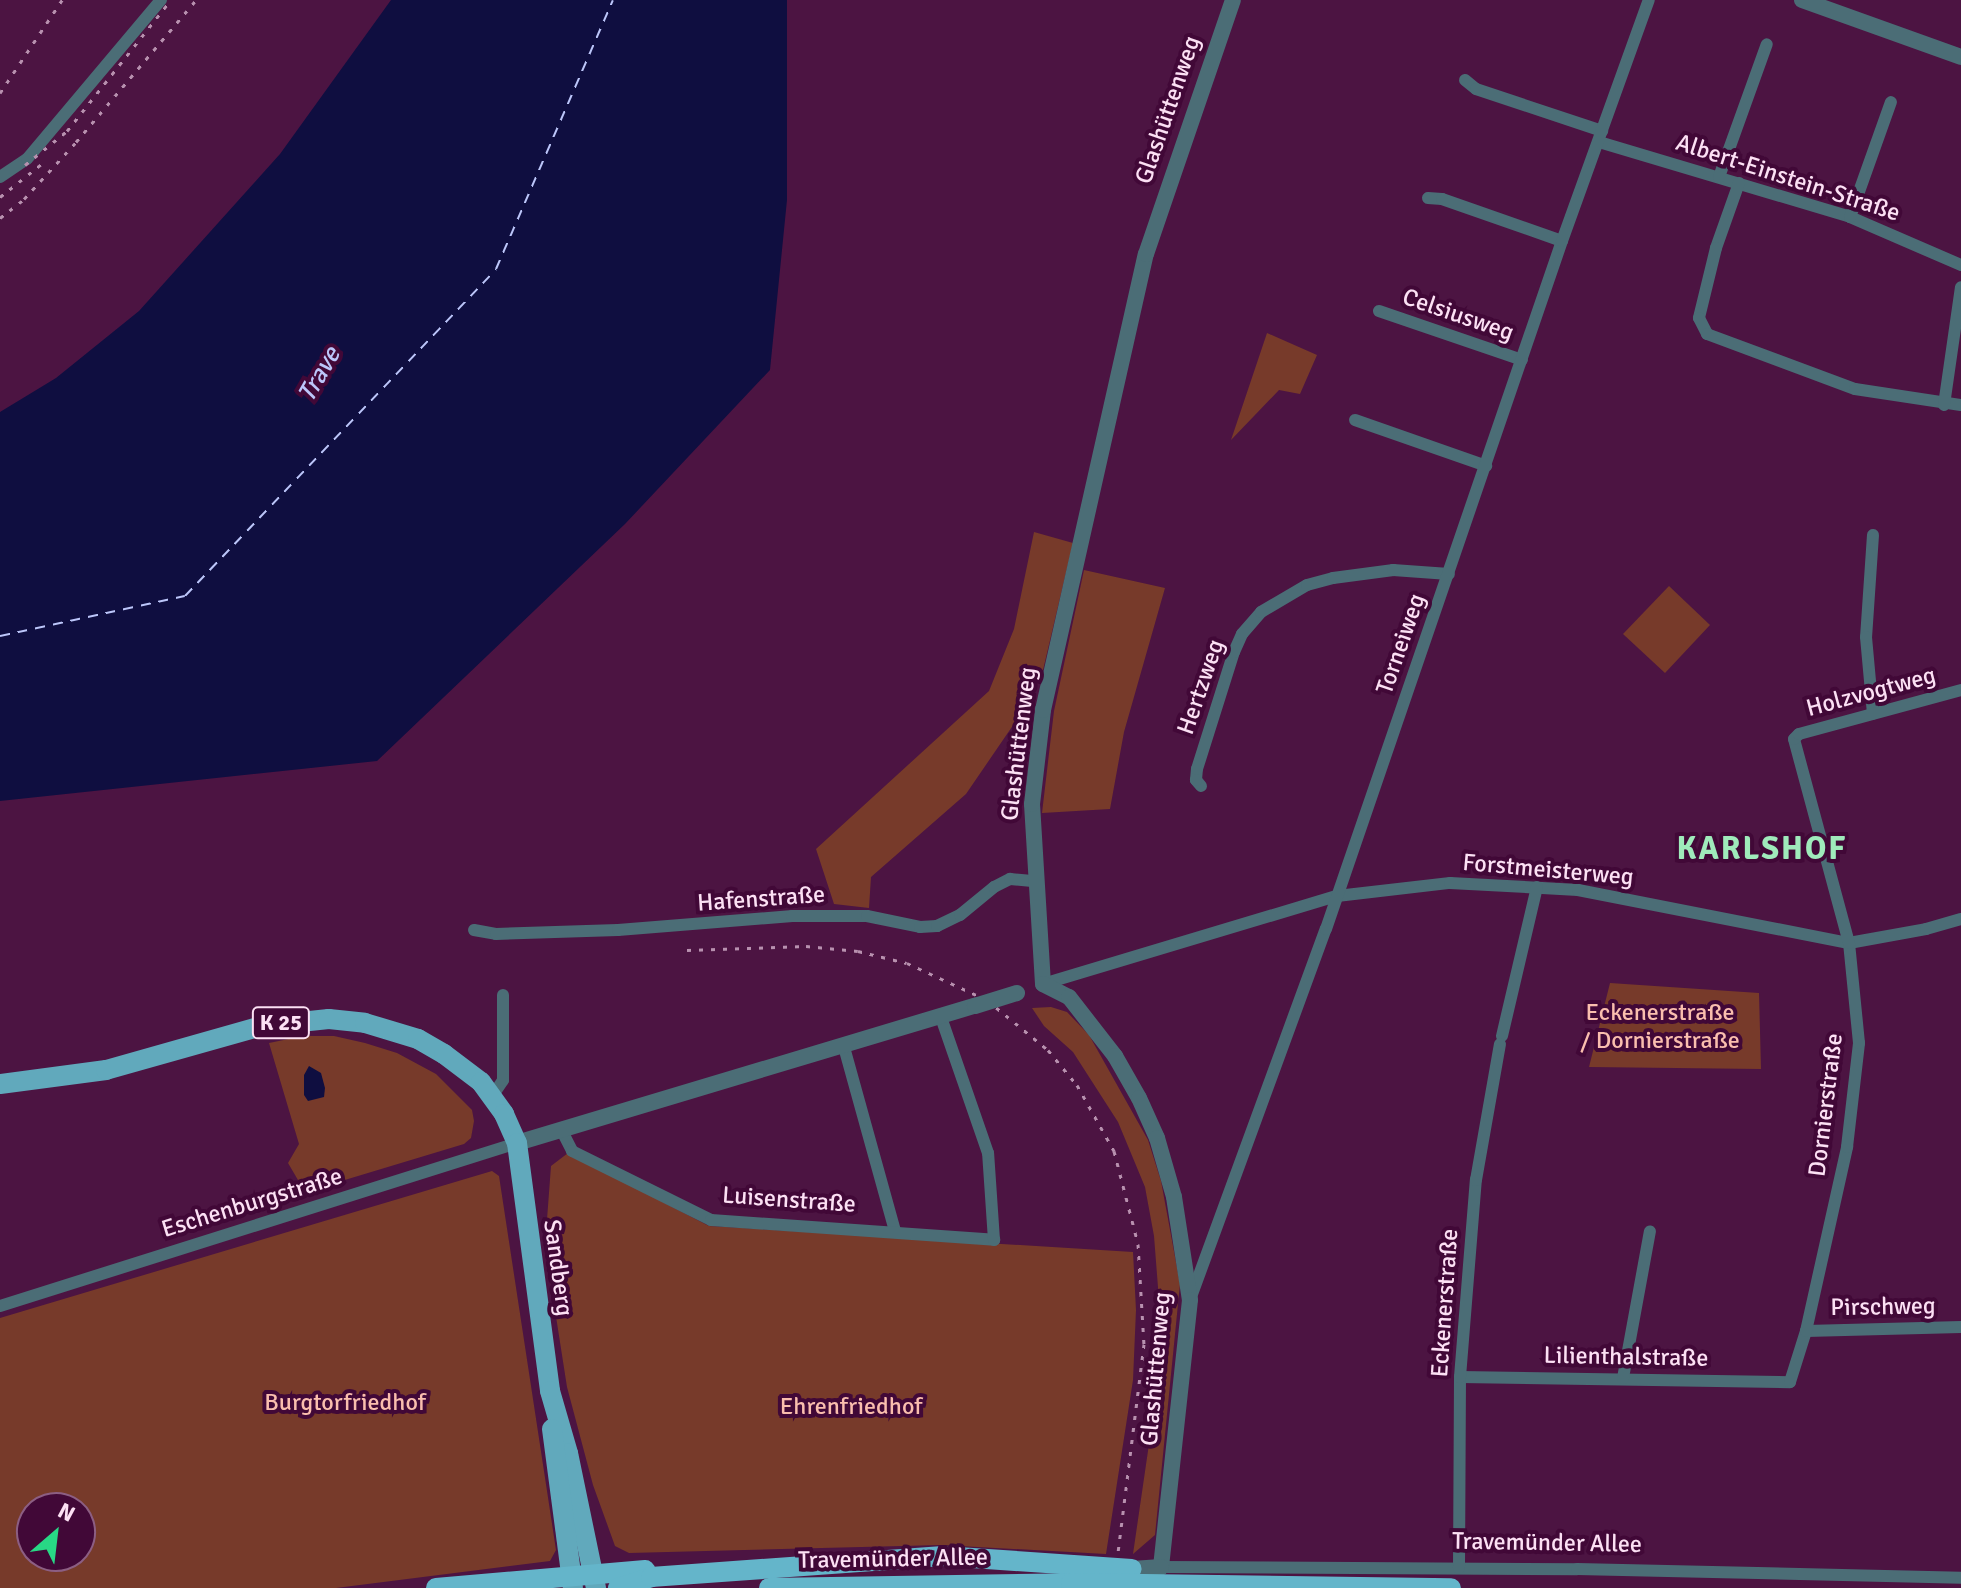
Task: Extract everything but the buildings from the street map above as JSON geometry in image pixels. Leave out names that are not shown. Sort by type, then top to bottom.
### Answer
[{"type":"highway","points":[[618,1588],[651,1577],[904,1559],[982,1557],[1085,1568],[1132,1569]]},
{"type":"highway","points":[[904,1559],[1009,1571],[1071,1583]]},
{"type":"highway","points":[[436,1588],[570,1584],[647,1570],[705,1573]]},
{"type":"highway","name":"Travemünder Allee","points":[[769,1588],[1071,1583],[1451,1588]]},
{"type":"main road","name":"K 25","points":[[0,1084],[106,1070],[262,1026],[329,1019],[365,1023],[418,1039],[444,1054],[493,1095],[517,1143]]},
{"type":"main road","name":"Sandberg","points":[[517,1143],[551,1400],[553,1454],[570,1584]]},
{"type":"main road","name":"Sandberg","points":[[551,1400],[568,1453],[595,1581]]},
{"type":"street","points":[[0,177],[27,159],[161,0]]},
{"type":"street","name":"Glashüttenweg","points":[[1161,1567],[1190,1300],[1174,1197],[1157,1138],[1115,1056],[1069,997],[1043,984],[1032,804],[1043,710],[1146,254],[1233,0]]},
{"type":"street","name":"Torneiweg","points":[[1190,1300],[1337,896],[1562,241],[1649,0]]},
{"type":"street","points":[[1802,0],[1961,57]]},
{"type":"street","points":[[1719,177],[1767,44]]},
{"type":"street","name":"Albert-Einstein-Straße","points":[[1465,80],[1476,89],[1601,136],[1719,177],[1850,217],[1961,265]]},
{"type":"street","points":[[1850,217],[1891,102]]},
{"type":"street","points":[[1739,183],[1716,248],[1699,318],[1707,334],[1855,389],[1944,405],[1961,405]]},
{"type":"street","points":[[1428,198],[1442,199],[1562,241]]},
{"type":"street","points":[[1944,405],[1961,287]]},
{"type":"street","name":"Celsiusweg","points":[[1379,311],[1522,360]]},
{"type":"street","points":[[1355,420],[1486,466]]},
{"type":"street","points":[[1873,535],[1866,637],[1873,714]]},
{"type":"street","name":"Hertzweg","points":[[1201,786],[1196,780],[1197,769],[1234,652],[1242,634],[1262,610],[1307,585],[1333,578],[1377,571],[1449,574]]},
{"type":"street","name":"Holzvogtweg","points":[[1794,739],[1799,734],[1961,690]]},
{"type":"street","name":"Dornierstraße","points":[[1790,1382],[1806,1331],[1847,1147],[1859,1043],[1849,943],[1794,739]]},
{"type":"street","name":"Hafenstraße","points":[[474,930],[496,934],[631,929],[792,916],[867,916],[920,927],[937,926],[960,915],[994,887],[1010,879],[1035,881]]},
{"type":"street","name":"Forstmeisterweg","points":[[1043,984],[1337,896],[1465,882],[1619,897],[1849,943],[1926,929],[1961,919]]},
{"type":"street","name":"Eckenerstraße","points":[[1459,1568],[1460,1377],[1476,1180],[1501,1040],[1537,887]]},
{"type":"street","points":[[517,1143],[563,1133],[1043,984]]},
{"type":"street","points":[[493,1095],[503,1080],[503,995]]},
{"type":"street","name":"Luisenstraße","points":[[563,1133],[572,1151],[711,1220],[994,1240],[988,1153],[941,1017]]},
{"type":"street","name":"Luisenstraße","points":[[844,1047],[895,1231]]},
{"type":"street","name":"Eschenburgstraße","points":[[0,1306],[517,1143]]},
{"type":"street","points":[[1623,1378],[1650,1231]]},
{"type":"street","name":"Pirschweg","points":[[1806,1331],[1961,1327]]},
{"type":"street","name":"Lilienthalstraße","points":[[1460,1377],[1790,1382]]},
{"type":"street","name":"Travemünder Allee","points":[[1132,1569],[1459,1568],[1961,1578]]},
{"type":"green space","points":[[1267,333],[1317,355],[1300,394],[1279,390],[1231,440]]},
{"type":"green space","points":[[1034,532],[1073,543],[1043,670],[1031,699],[966,794],[871,877],[869,908],[834,904],[816,849],[989,691],[1014,629]]},
{"type":"green space","points":[[1084,570],[1165,588],[1124,732],[1110,809],[1042,813],[1054,711]]},
{"type":"green space","points":[[1669,586],[1710,625],[1665,673],[1623,634]]},
{"type":"green space","name":"Eckenerstraße / Dornierstraße","points":[[1610,983],[1759,993],[1761,1069],[1589,1067]]},
{"type":"green space","points":[[1051,1007],[1067,1012],[1089,1035],[1148,1140],[1161,1181],[1180,1284],[1155,1535],[1133,1554],[1156,1396],[1160,1313],[1154,1236],[1145,1187],[1118,1122],[1073,1052],[1044,1026],[1032,1008]]},
{"type":"green space","points":[[303,1036],[334,1036],[365,1043],[397,1053],[436,1074],[472,1110],[471,1138],[464,1144],[305,1192],[288,1163],[299,1144],[269,1043]]},
{"type":"green space","name":"Ehrenfriedhof","points":[[568,1153],[709,1226],[1133,1252],[1136,1310],[1133,1380],[1106,1554],[941,1545],[629,1553],[615,1546],[593,1485],[567,1387],[545,1246],[551,1166]]},
{"type":"green space","name":"Burgtorfriedhof","points":[[492,1171],[499,1176],[556,1550],[550,1561],[336,1588],[0,1588],[0,1318]]},
{"type":"water","name":"Trave","points":[[391,0],[787,0],[787,200],[770,370],[625,524],[377,761],[0,801],[0,412],[56,378],[139,311],[280,154]]},
{"type":"water","points":[[309,1066],[321,1073],[325,1088],[324,1097],[308,1101],[304,1095],[304,1075]]},
{"type":"ferry route","points":[[0,636],[185,596],[496,269],[613,0]]},
{"type":"railway","points":[[0,93],[62,0]]},
{"type":"railway","points":[[25,165],[67,131],[171,0]]},
{"type":"railway","points":[[0,218],[24,199],[76,142],[196,0]]},
{"type":"railway","points":[[0,197],[44,162]]},
{"type":"railway","points":[[687,950],[806,946],[858,951],[907,963],[987,1000],[1048,1050],[1077,1085],[1114,1151],[1138,1244],[1144,1344],[1118,1554]]},
{"type":"district","name":"KARLSHOF","points":[[1762,849]]}]
